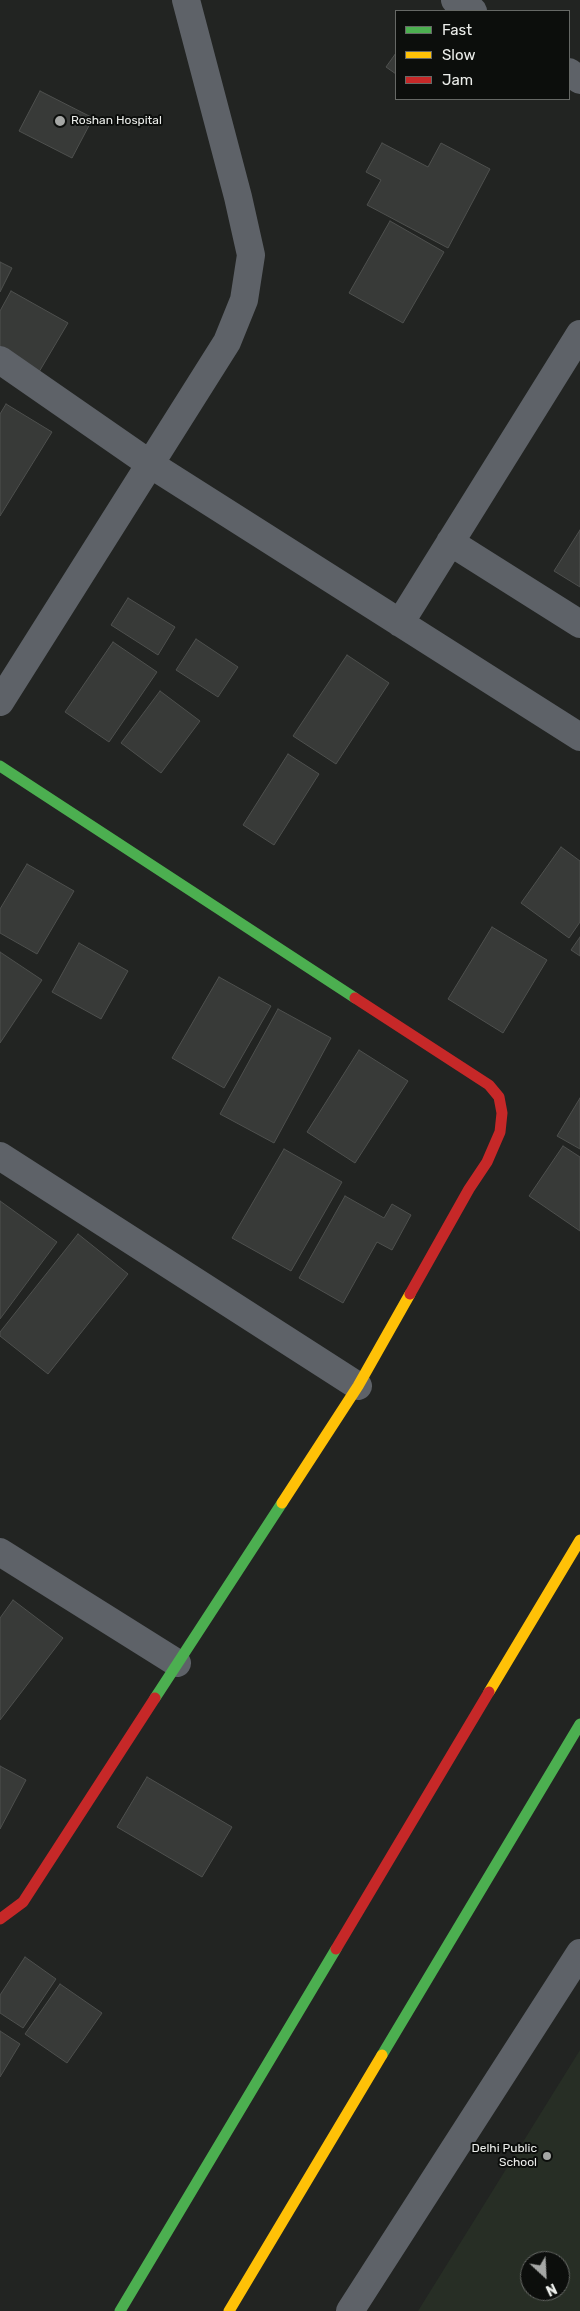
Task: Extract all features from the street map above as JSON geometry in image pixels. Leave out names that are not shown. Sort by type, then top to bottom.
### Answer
[{"type":"street","points":[[0,702],[227,342],[244,300],[251,255],[186,0]]},
{"type":"street","points":[[455,0],[471,10]]},
{"type":"street","points":[[400,623],[580,334]]},
{"type":"street","points":[[0,360],[150,464],[580,737]]},
{"type":"street","points":[[450,542],[580,624]]},
{"type":"street","points":[[0,766],[489,1085],[499,1097],[502,1112],[500,1132],[488,1162],[469,1189],[358,1386],[23,1902],[0,1919]]},
{"type":"street","points":[[0,1156],[358,1386]]},
{"type":"street","points":[[120,2311],[580,1540]]},
{"type":"street","points":[[0,1552],[177,1663]]},
{"type":"street","points":[[229,2311],[580,1724]]},
{"type":"street","points":[[350,2311],[580,1953]]},
{"type":"shaded area","name":"Delhi Public School","points":[[580,2050],[580,2311],[418,2311]]},
{"type":"building","points":[[395,54],[395,73],[386,67]]},
{"type":"building","points":[[40,91],[93,118],[72,158],[19,131]]},
{"type":"building","points":[[382,143],[428,167],[441,143],[490,169],[448,248],[367,205],[381,180],[366,172]]},
{"type":"building","points":[[390,221],[444,252],[403,323],[349,293]]},
{"type":"building","points":[[0,262],[12,268],[0,292]]},
{"type":"building","points":[[11,291],[68,323],[39,372],[0,347],[0,311]]},
{"type":"building","points":[[6,404],[52,432],[0,516],[0,414]]},
{"type":"building","points":[[580,530],[580,587],[554,571]]},
{"type":"building","points":[[128,598],[175,627],[158,655],[111,625]]},
{"type":"building","points":[[196,639],[238,667],[218,697],[176,670]]},
{"type":"building","points":[[113,642],[157,672],[109,742],[65,712]]},
{"type":"building","points":[[347,655],[389,683],[336,764],[293,736]]},
{"type":"building","points":[[160,691],[200,721],[161,773],[121,743]]},
{"type":"building","points":[[288,754],[319,774],[274,845],[243,825]]},
{"type":"building","points":[[561,847],[580,861],[580,922],[569,938],[521,903]]},
{"type":"building","points":[[27,864],[74,891],[37,954],[0,933],[0,909]]},
{"type":"building","points":[[492,927],[547,960],[503,1033],[448,999]]},
{"type":"building","points":[[580,937],[580,956],[571,950]]},
{"type":"building","points":[[79,943],[128,971],[101,1019],[52,992]]},
{"type":"building","points":[[0,952],[42,980],[0,1043]]},
{"type":"building","points":[[219,977],[271,1006],[224,1088],[172,1058]]},
{"type":"building","points":[[278,1009],[331,1038],[274,1143],[220,1114]]},
{"type":"building","points":[[359,1050],[408,1081],[355,1163],[307,1132]]},
{"type":"building","points":[[580,1098],[580,1149],[557,1136]]},
{"type":"building","points":[[563,1146],[580,1157],[580,1231],[529,1196]]},
{"type":"building","points":[[284,1149],[342,1182],[291,1271],[232,1238]]},
{"type":"building","points":[[345,1196],[384,1218],[392,1204],[411,1215],[392,1250],[377,1242],[343,1303],[299,1278]]},
{"type":"building","points":[[0,1201],[57,1242],[0,1319]]},
{"type":"building","points":[[78,1234],[128,1274],[48,1374],[0,1336],[0,1332]]},
{"type":"building","points":[[13,1600],[63,1638],[0,1720],[0,1618]]},
{"type":"building","points":[[0,1766],[26,1780],[0,1829]]},
{"type":"building","points":[[147,1777],[232,1827],[202,1877],[117,1827]]},
{"type":"building","points":[[25,1957],[56,1979],[23,2028],[0,2013],[0,1995]]},
{"type":"building","points":[[60,1984],[102,2013],[67,2063],[25,2034]]},
{"type":"building","points":[[0,2031],[20,2044],[0,2077]]},
{"type":"traffic: fast","points":[[0,766],[355,998]]},
{"type":"traffic: fast","points":[[155,1698],[282,1503]]},
{"type":"traffic: fast","points":[[382,2055],[580,1724]]},
{"type":"traffic: fast","points":[[120,2311],[336,1949]]},
{"type":"traffic: slow","points":[[282,1503],[358,1386],[410,1294]]},
{"type":"traffic: slow","points":[[489,1692],[580,1540]]},
{"type":"traffic: slow","points":[[229,2311],[382,2055]]},
{"type":"traffic: jam","points":[[355,998],[489,1085],[499,1097],[502,1113],[500,1132],[487,1162],[469,1189],[410,1294]]},
{"type":"traffic: jam","points":[[336,1949],[489,1692]]},
{"type":"traffic: jam","points":[[0,1919],[23,1902],[155,1698]]},
{"type":"place","name":"Roshan Hospital","points":[[60,121]]},
{"type":"place","name":"Delhi Public School","points":[[547,2156]]}]
